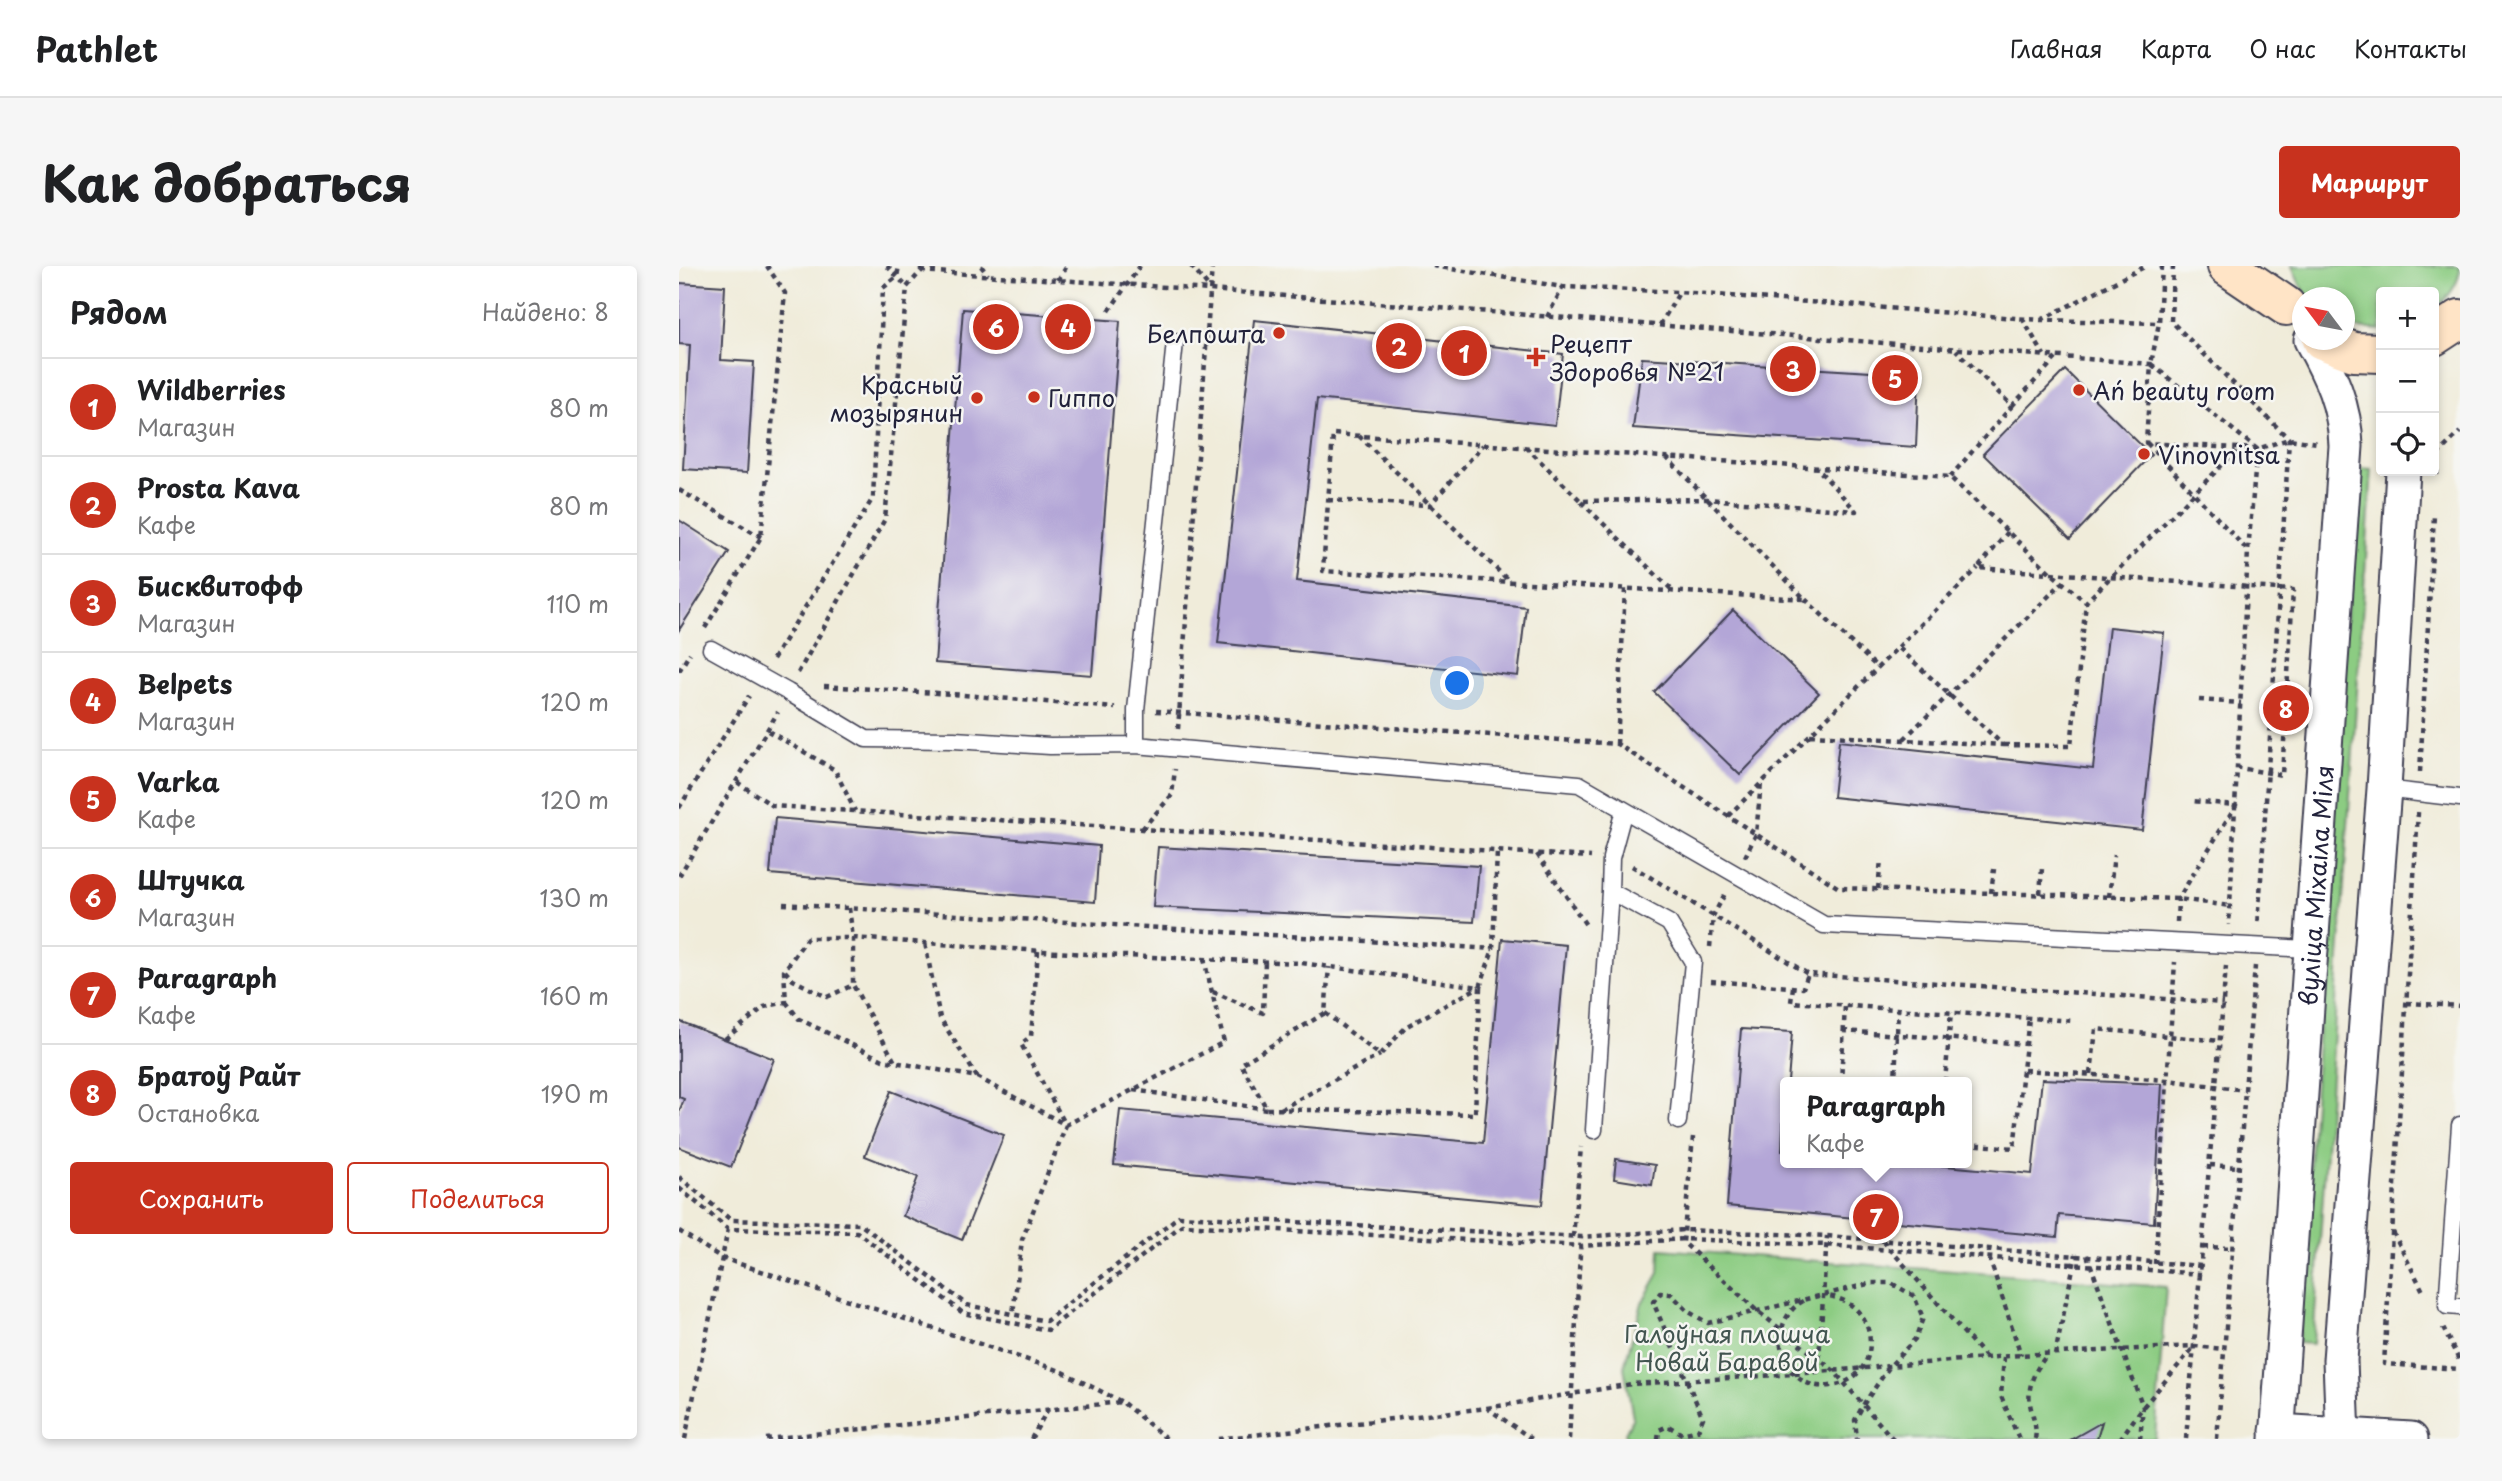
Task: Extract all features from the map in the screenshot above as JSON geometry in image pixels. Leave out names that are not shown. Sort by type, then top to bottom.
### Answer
[{"type":"main road","points":[[2227,266],[2292,314]]},
{"type":"main road","points":[[2268,266],[2292,311]]},
{"type":"main road","points":[[2349,350],[2376,352]]},
{"type":"street","points":[[2439,350],[2453,323]]},
{"type":"street","name":"вуліца Міхаіла Міля","points":[[2277,1435],[2346,446],[2345,419],[2317,350]]},
{"type":"street","points":[[2344,1437],[2340,1360],[2384,789],[2403,476]]},
{"type":"street","points":[[2277,1435],[2411,1439]]},
{"type":"lane","points":[[1136,745],[1136,710],[1175,342]]},
{"type":"lane","points":[[705,643],[866,740],[954,740],[1051,746],[1136,745],[1579,784],[1823,925],[2310,949]]},
{"type":"lane","points":[[2384,789],[2460,798]]},
{"type":"lane","points":[[1594,1130],[1607,956],[1611,858],[1624,810]]},
{"type":"lane","points":[[1610,891],[1669,923],[1693,962],[1678,1121]]},
{"type":"lane","points":[[2460,1125],[2456,1242],[2447,1306],[2460,1307]]},
{"type":"path","points":[[705,643],[761,537],[785,293],[767,266]]},
{"type":"path","points":[[880,266],[888,266],[907,287]]},
{"type":"path","points":[[679,808],[873,498],[883,288],[897,277],[899,266]]},
{"type":"path","points":[[981,266],[988,275]]},
{"type":"path","points":[[1057,281],[1067,266]]},
{"type":"path","points":[[1109,311],[1140,266]]},
{"type":"path","points":[[1191,266],[1210,290]]},
{"type":"path","points":[[1142,829],[1172,795],[1212,266]]},
{"type":"path","points":[[1433,266],[1563,287],[1679,292],[2041,320],[2159,323]]},
{"type":"path","points":[[2041,320],[2146,266]]},
{"type":"path","points":[[2162,266],[2159,323],[2151,364],[2146,443],[2248,551]]},
{"type":"path","points":[[2173,266],[2171,321],[2289,439],[2256,947],[2217,1439]]},
{"type":"path","points":[[679,876],[768,731],[885,519],[907,287],[921,269],[2151,364],[2257,449]]},
{"type":"path","points":[[1546,317],[1563,287]]},
{"type":"path","points":[[1660,325],[1679,292]]},
{"type":"path","points":[[2022,318],[2045,356]]},
{"type":"path","points":[[1955,349],[2013,406]]},
{"type":"path","points":[[1950,477],[2057,357]]},
{"type":"path","points":[[2439,451],[2460,432]]},
{"type":"path","points":[[1805,599],[1323,570],[1333,434],[1950,477],[2051,573],[2086,602]]},
{"type":"path","points":[[1358,436],[1509,582]]},
{"type":"path","points":[[2146,443],[2257,449],[2289,439],[2346,446]]},
{"type":"path","points":[[1430,505],[1484,444]]},
{"type":"path","points":[[1526,447],[1674,592]]},
{"type":"path","points":[[1810,735],[2071,746],[2086,602],[2239,448]]},
{"type":"path","points":[[2186,1439],[2228,946],[2248,551],[2257,449]]},
{"type":"path","points":[[1665,457],[1805,599],[1877,667]]},
{"type":"path","points":[[1581,501],[1707,499],[1856,511],[1817,467]]},
{"type":"path","points":[[2436,476],[2436,482]]},
{"type":"path","points":[[679,490],[761,537]]},
{"type":"path","points":[[1328,500],[1430,505]]},
{"type":"path","points":[[2435,509],[2384,1364],[2460,1369]]},
{"type":"path","points":[[1728,816],[1977,568],[2008,532]]},
{"type":"path","points":[[1977,568],[2293,590],[2282,775],[2239,768]]},
{"type":"path","points":[[1903,740],[2062,582]]},
{"type":"path","points":[[1617,744],[1625,589]]},
{"type":"path","points":[[1898,647],[2004,745]]},
{"type":"path","points":[[679,671],[693,648]]},
{"type":"path","points":[[2199,700],[2241,703]]},
{"type":"path","points":[[768,731],[835,770],[856,811]]},
{"type":"path","points":[[737,782],[773,806],[1611,858],[1622,860],[1808,974],[2223,1003]]},
{"type":"path","points":[[2191,801],[2236,805]]},
{"type":"path","points":[[2155,1270],[2178,899],[2236,805]]},
{"type":"path","points":[[1132,1090],[1281,1110],[1475,1114],[1480,987],[1493,949],[1497,851]]},
{"type":"path","points":[[1537,854],[1607,956]]},
{"type":"path","points":[[2109,897],[2114,855]]},
{"type":"path","points":[[1878,889],[1881,860]]},
{"type":"path","points":[[2040,894],[2042,868]]},
{"type":"path","points":[[1991,893],[1994,869]]},
{"type":"path","points":[[783,904],[1493,949]]},
{"type":"path","points":[[849,908],[853,938],[852,985],[895,1062]]},
{"type":"path","points":[[1066,1125],[977,1077],[883,1060],[799,1019],[786,1002],[784,971],[807,938],[853,938],[1038,951],[1265,961],[1480,987]]},
{"type":"path","points":[[925,943],[940,1018],[977,1077]]},
{"type":"path","points":[[1038,951],[1031,1036],[1021,1044],[1066,1125]]},
{"type":"path","points":[[1013,1314],[1022,1240],[1066,1125],[1224,1042],[1204,959]]},
{"type":"path","points":[[1212,992],[1263,1013],[1265,961]]},
{"type":"path","points":[[1325,1013],[1329,967]]},
{"type":"path","points":[[784,971],[793,980],[827,997],[852,985]]},
{"type":"path","points":[[1707,981],[1803,988],[1808,974]]},
{"type":"path","points":[[1281,1110],[1380,1055],[1407,1026],[1480,987]]},
{"type":"path","points":[[1793,987],[1791,1002],[2075,1021]]},
{"type":"path","points":[[725,1039],[764,1007],[786,1002]]},
{"type":"path","points":[[2407,1003],[2460,1006]]},
{"type":"path","points":[[1840,1077],[1845,1005]]},
{"type":"path","points":[[1895,1077],[1898,1008]]},
{"type":"path","points":[[1945,1077],[1951,1012]]},
{"type":"path","points":[[1325,1013],[1380,1055]]},
{"type":"path","points":[[1267,1109],[1241,1064],[1325,1013]]},
{"type":"path","points":[[1972,1144],[2014,1147],[2029,1017]]},
{"type":"path","points":[[2091,1074],[2096,1029],[2220,1041]]},
{"type":"path","points":[[1843,1031],[2026,1044]]},
{"type":"path","points":[[2024,1070],[2167,1080],[2245,1090]]},
{"type":"path","points":[[2210,1165],[2238,1167]]},
{"type":"path","points":[[679,1177],[731,1220],[860,1224],[967,1305],[1046,1321],[1179,1216],[1581,1237],[1684,1230],[1827,1236],[2201,1266]]},
{"type":"path","points":[[679,1188],[728,1229],[857,1232],[963,1313],[1048,1331],[1182,1225],[1581,1246],[1683,1239],[1826,1245],[2201,1274]]},
{"type":"path","points":[[685,1439],[728,1229]]},
{"type":"path","points":[[679,1231],[722,1258],[1061,1371],[1122,1402],[1167,1439]]},
{"type":"path","points":[[1819,1360],[1827,1236]]},
{"type":"path","points":[[1569,1439],[1581,1237]]},
{"type":"path","points":[[1883,1240],[1987,1359]]},
{"type":"path","points":[[1683,1242],[1756,1310],[1833,1370],[1893,1439]]},
{"type":"path","points":[[2203,1247],[2232,1248]]},
{"type":"path","points":[[1989,1248],[1989,1257],[2021,1355]]},
{"type":"path","points":[[2055,1355],[2076,1254]]},
{"type":"path","points":[[2087,1255],[2143,1407],[2140,1439]]},
{"type":"path","points":[[1658,1439],[1659,1430],[1668,1426],[1682,1434],[1698,1430],[1703,1418],[1653,1303],[1660,1293],[1671,1294],[1689,1312],[1708,1323],[1872,1283],[1891,1283],[1914,1296],[1923,1318],[1915,1339],[1890,1366],[1855,1420],[1857,1439]]},
{"type":"path","points":[[1809,1298],[1791,1311],[1781,1329],[1781,1354],[1786,1365],[1804,1382],[1829,1387],[1844,1383],[1862,1368],[1870,1348],[1868,1326],[1862,1313],[1851,1303],[1838,1297],[1823,1295]]},
{"type":"path","points":[[1218,1439],[1487,1408],[1632,1384],[2021,1355],[2195,1346],[2224,1349]]},
{"type":"path","points":[[2120,1439],[2143,1407],[2195,1346]]},
{"type":"path","points":[[2035,1439],[2036,1429],[2029,1389],[2039,1365],[2047,1355]]},
{"type":"path","points":[[2004,1357],[2001,1396],[2019,1439]]},
{"type":"path","points":[[765,1439],[1122,1402]]},
{"type":"path","points":[[1487,1408],[1532,1439]]},
{"type":"path","points":[[1031,1439],[1048,1409]]},
{"type":"green space","points":[[2292,266],[2460,266],[2455,285],[2439,305],[2439,287],[2376,287],[2376,330],[2355,327],[2355,287],[2300,285]]},
{"type":"green space","points":[[2356,468],[2372,469],[2313,1344],[2298,1343]]},
{"type":"green space","name":"Галоўная плошча Новай Баравой","points":[[1660,1249],[2166,1287],[2155,1439],[1627,1439],[1625,1433],[1633,1417],[1624,1367],[1642,1303],[1659,1273]]},
{"type":"building","points":[[679,283],[725,286],[721,360],[754,362],[747,473],[683,469],[690,345],[679,344]]},
{"type":"building","points":[[963,309],[1120,321],[1092,675],[935,663]]},
{"type":"building","points":[[1254,320],[1563,354],[1555,425],[1317,399],[1297,581],[1526,607],[1518,676],[1218,643]]},
{"type":"building","points":[[1642,358],[1919,375],[1916,447],[1633,428]]},
{"type":"building","points":[[2065,370],[2151,455],[2070,539],[1983,454]]},
{"type":"building","points":[[679,520],[729,552],[679,630]]},
{"type":"building","points":[[1733,610],[1819,693],[1740,775],[1654,692]]},
{"type":"building","points":[[2109,627],[2164,633],[2142,830],[1833,797],[1839,741],[2093,769]]},
{"type":"building","points":[[775,818],[1099,846],[1095,902],[770,874]]},
{"type":"building","points":[[1158,847],[1479,866],[1474,922],[1153,907]]},
{"type":"building","points":[[1502,939],[1566,945],[1542,1205],[1114,1165],[1120,1110],[1483,1143]]},
{"type":"building","points":[[679,1021],[774,1059],[731,1167],[679,1147],[679,1112],[684,1099],[679,1097]]},
{"type":"building","points":[[1741,1029],[1792,1032],[1788,1077],[1780,1077],[1780,1168],[1967,1168],[2032,1174],[2042,1079],[2162,1084],[2154,1223],[2059,1215],[2057,1237],[1727,1206]]},
{"type":"building","points":[[891,1091],[1004,1135],[962,1240],[903,1216],[918,1177],[865,1156]]},
{"type":"building","points":[[1616,1159],[1655,1165],[1652,1185],[1614,1179]]},
{"type":"building","points":[[2102,1422],[2097,1439],[2072,1439]]},
{"type":"place","name":"Штучка","points":[[996,327]]},
{"type":"place","name":"Belpets","points":[[1068,327]]},
{"type":"place","name":"Белпошта","points":[[1279,333]]},
{"type":"place","name":"Prosta Kava","points":[[1399,346]]},
{"type":"place","name":"Wildberries","points":[[1464,353]]},
{"type":"place","name":"Рецепт Здоровья №21","points":[[1536,357]]},
{"type":"place","name":"Бисквитофф","points":[[1793,369]]},
{"type":"place","name":"Varka","points":[[1895,378]]},
{"type":"place","name":"Ań beauty room","points":[[2079,390]]},
{"type":"place","name":"Гиппо","points":[[1034,397]]},
{"type":"place","name":"Красный мозырянин","points":[[977,398]]},
{"type":"place","name":"Vinovnitsa","points":[[2144,454]]},
{"type":"place","name":"Братоў Райт","points":[[2286,708]]},
{"type":"place","name":"Paragraph","points":[[1876,1217]]}]
